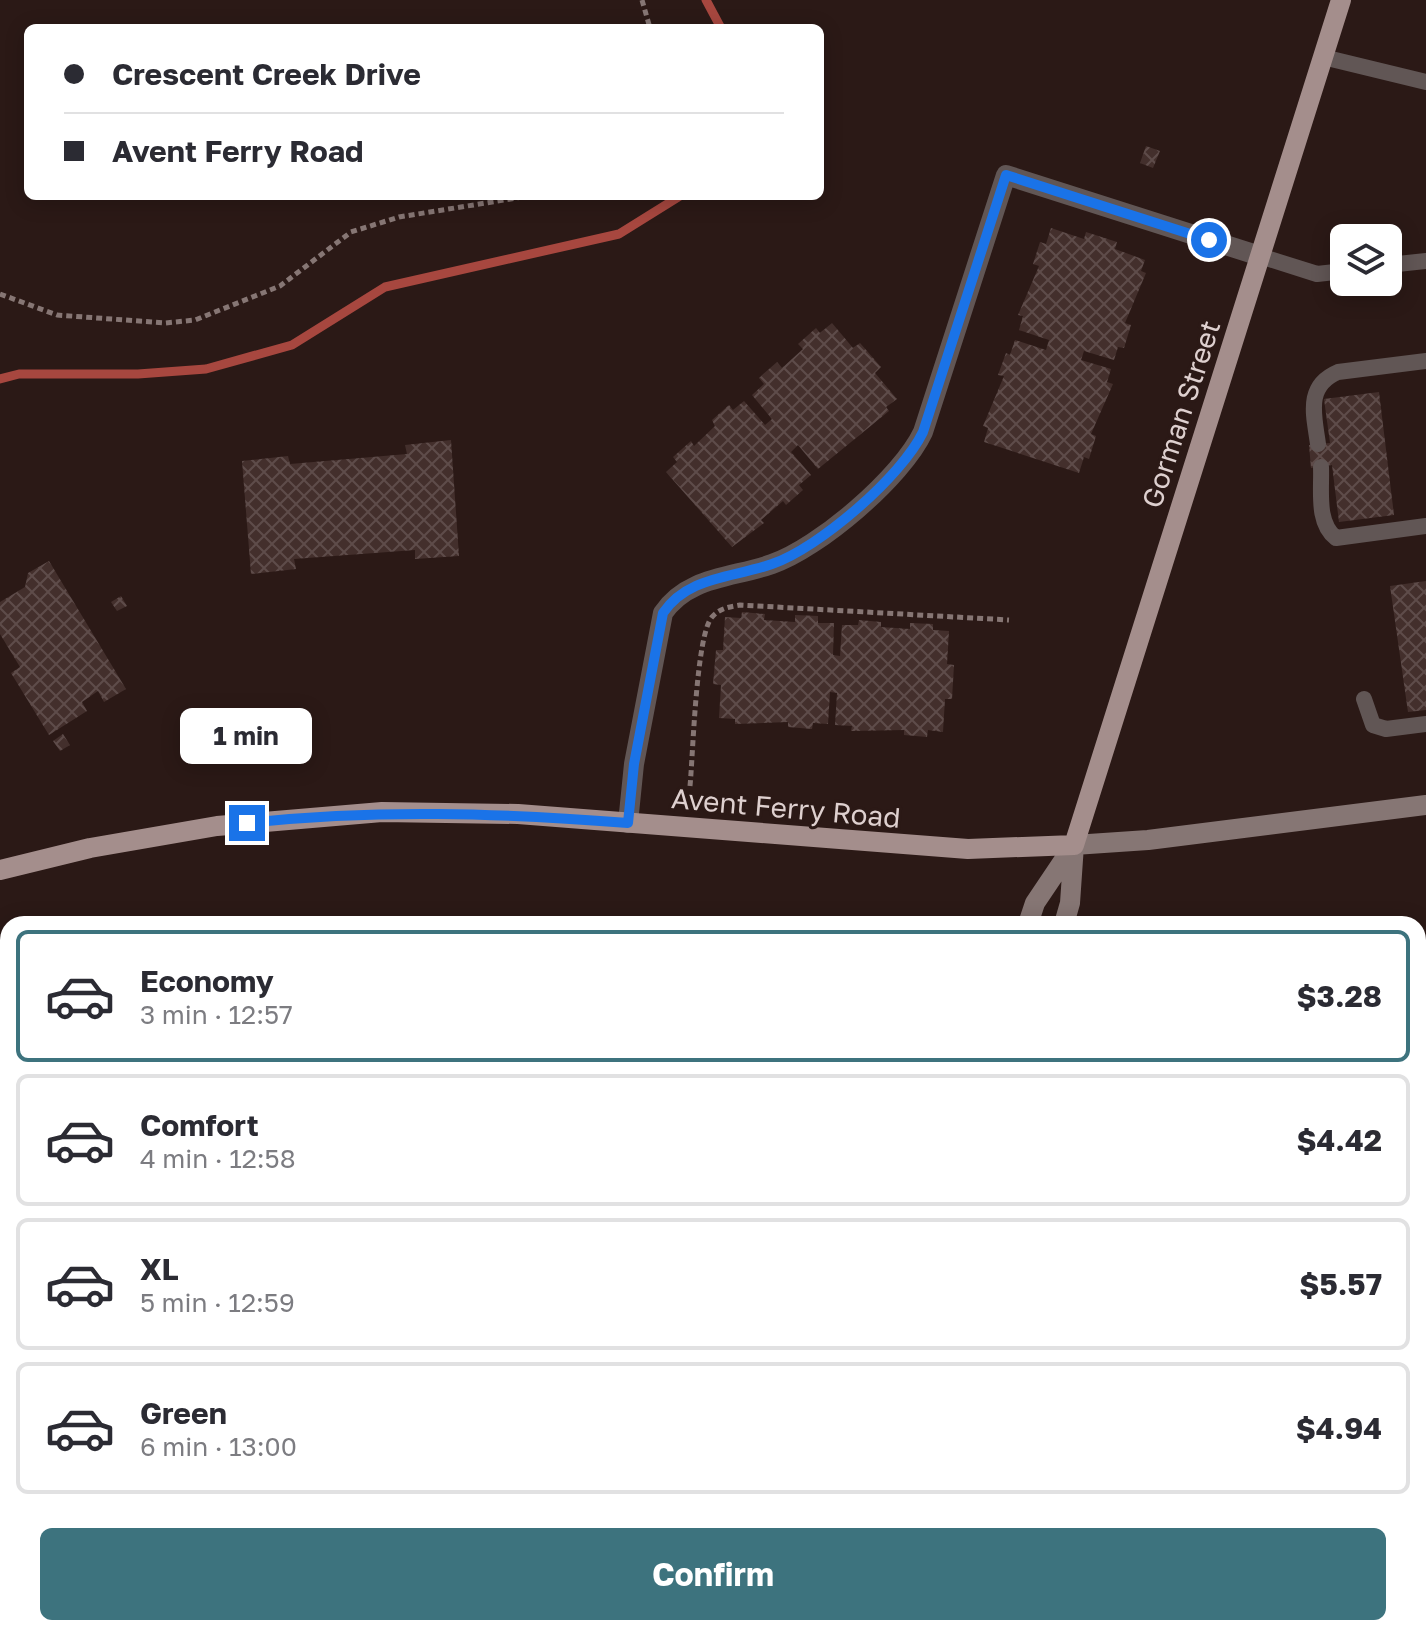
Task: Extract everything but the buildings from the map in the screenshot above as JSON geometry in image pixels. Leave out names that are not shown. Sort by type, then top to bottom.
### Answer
[{"type":"main road","name":"Gorman Street","points":[[1066,916],[1074,845],[1341,0]]},
{"type":"main road","name":"Avent Ferry Road","points":[[0,870],[161,834],[309,816],[382,812],[518,814],[968,849],[1148,840],[1426,805]]},
{"type":"main road","name":"Gorman Street","points":[[1031,916],[1035,903],[1074,845]]},
{"type":"street","points":[[628,823],[634,764],[663,613],[673,599],[692,585],[774,564],[823,538],[911,454],[923,432],[1006,175],[1260,256]]},
{"type":"lane","points":[[1323,57],[1426,82]]},
{"type":"lane","points":[[1260,256],[1317,274],[1330,273]]},
{"type":"lane","points":[[1402,264],[1426,261]]},
{"type":"lane","points":[[1318,444],[1313,403],[1316,389],[1325,378],[1338,372],[1426,361]]},
{"type":"lane","points":[[1321,467],[1323,520],[1327,531],[1336,538],[1426,526]]},
{"type":"lane","points":[[1364,699],[1373,725],[1386,729],[1426,724]]},
{"type":"path","points":[[642,0],[649,24]]},
{"type":"path","points":[[0,294],[57,315],[165,323],[195,320],[280,286],[351,232],[399,217],[504,200]]},
{"type":"path","points":[[690,786],[700,656],[709,619],[722,609],[740,605],[1009,620]]},
{"type":"waterway","points":[[706,0],[719,24]]},
{"type":"waterway","points":[[0,379],[19,374],[138,374],[206,369],[292,345],[385,287],[619,234],[674,200]]},
{"type":"route","points":[[247,823],[382,812],[518,814],[628,823],[634,764],[663,613],[673,599],[692,585],[774,564],[823,538],[911,454],[923,432],[1006,175],[1209,240]]}]
